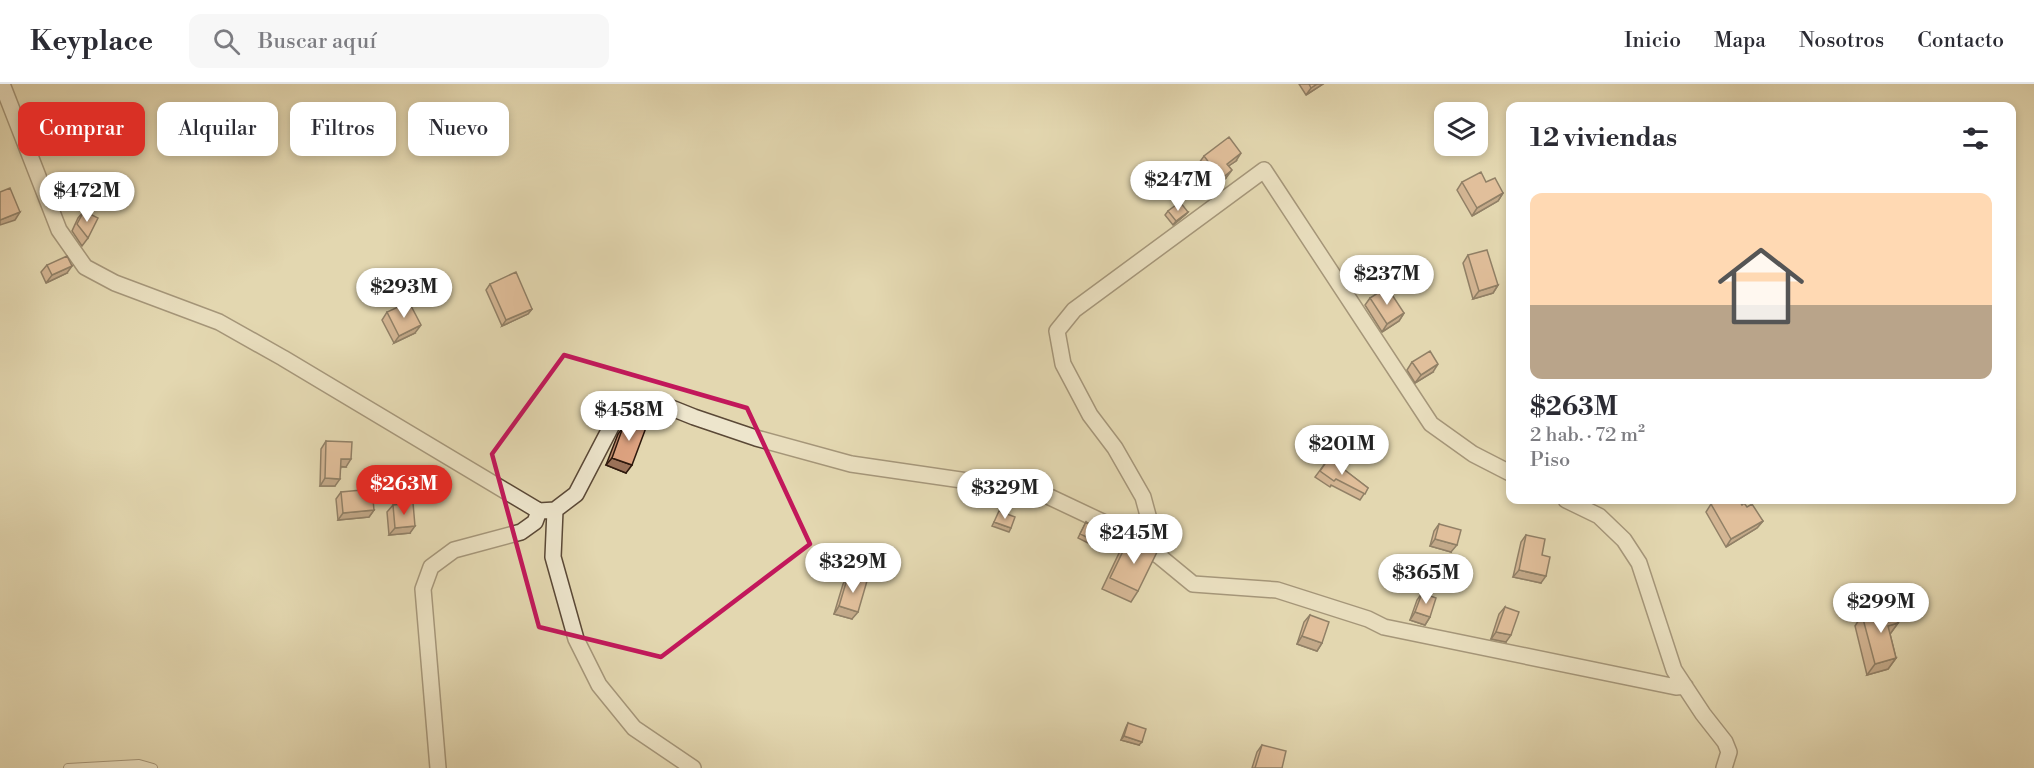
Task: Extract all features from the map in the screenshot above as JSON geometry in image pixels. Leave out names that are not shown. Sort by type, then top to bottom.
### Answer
[{"type":"street","points":[[2,84],[59,230],[85,267],[115,284],[219,322],[294,364],[539,511],[555,510],[576,494],[614,421],[636,407],[659,403],[756,438],[851,464],[1037,491],[1126,533],[1193,584],[1277,590],[1368,619],[1384,627],[1676,687],[1685,686]]},
{"type":"street","points":[[1159,556],[1143,497],[1115,448],[1090,415],[1062,364],[1057,331],[1074,310],[1264,170],[1431,424],[1473,454],[1506,471]]},
{"type":"street","points":[[1574,504],[1599,516],[1624,540],[1639,563],[1674,670],[1725,742],[1729,752],[1724,768]]},
{"type":"street","points":[[555,510],[553,557],[576,639],[599,686],[634,728],[693,768]]},
{"type":"street","points":[[438,768],[423,589],[431,567],[454,550],[521,532],[535,522],[539,511]]},
{"type":"lane","points":[[68,768],[138,764],[153,768]]},
{"type":"highlighted area","points":[[564,355],[747,408],[810,544],[661,657],[539,627],[492,454]]},
{"type":"building","points":[[1229,137],[1241,153],[1227,164],[1232,170],[1221,179],[1204,156]]},
{"type":"building","points":[[1481,172],[1486,182],[1495,178],[1503,193],[1477,208],[1462,182]]},
{"type":"building","points":[[10,188],[20,212],[0,220],[0,192]]},
{"type":"building","points":[[1180,202],[1188,212],[1176,221],[1168,211]]},
{"type":"building","points":[[84,211],[98,218],[88,238],[77,224]]},
{"type":"building","points":[[1487,250],[1498,285],[1479,291],[1468,255]]},
{"type":"building","points":[[67,256],[72,266],[52,275],[47,265]]},
{"type":"building","points":[[516,272],[532,309],[506,320],[490,284]]},
{"type":"building","points":[[1387,287],[1404,313],[1387,324],[1370,298]]},
{"type":"building","points":[[409,302],[421,325],[399,336],[387,312]]},
{"type":"building","points":[[1430,351],[1438,364],[1421,375],[1412,362]]},
{"type":"building","points":[[629,419],[647,425],[632,465],[612,458],[623,427]]},
{"type":"building","points":[[326,441],[352,442],[351,459],[341,459],[340,479],[325,478]]},
{"type":"building","points":[[1329,458],[1368,488],[1365,494],[1336,479],[1334,481],[1320,471]]},
{"type":"building","points":[[372,489],[374,510],[343,513],[341,492]]},
{"type":"building","points":[[413,503],[415,526],[395,528],[393,505]]},
{"type":"building","points":[[1711,504],[1745,504],[1747,507],[1752,504],[1763,521],[1731,539]]},
{"type":"building","points":[[999,511],[1015,517],[1011,528],[994,522]]},
{"type":"building","points":[[1086,522],[1101,529],[1095,541],[1080,534]]},
{"type":"building","points":[[1439,524],[1461,530],[1457,545],[1435,539]]},
{"type":"building","points":[[1526,535],[1545,539],[1542,555],[1550,557],[1546,576],[1519,570]]},
{"type":"building","points":[[1129,539],[1157,552],[1138,591],[1110,578]]},
{"type":"building","points":[[848,576],[867,581],[858,612],[839,606]]},
{"type":"building","points":[[1422,593],[1436,598],[1430,617],[1415,612]]},
{"type":"building","points":[[1505,607],[1519,612],[1511,635],[1496,632]]},
{"type":"building","points":[[1894,607],[1898,623],[1888,626],[1896,658],[1875,664],[1862,615]]},
{"type":"building","points":[[1310,615],[1329,622],[1322,643],[1302,636]]},
{"type":"building","points":[[1128,723],[1146,729],[1142,742],[1124,736]]},
{"type":"building","points":[[1262,745],[1286,751],[1282,768],[1255,768]]}]
